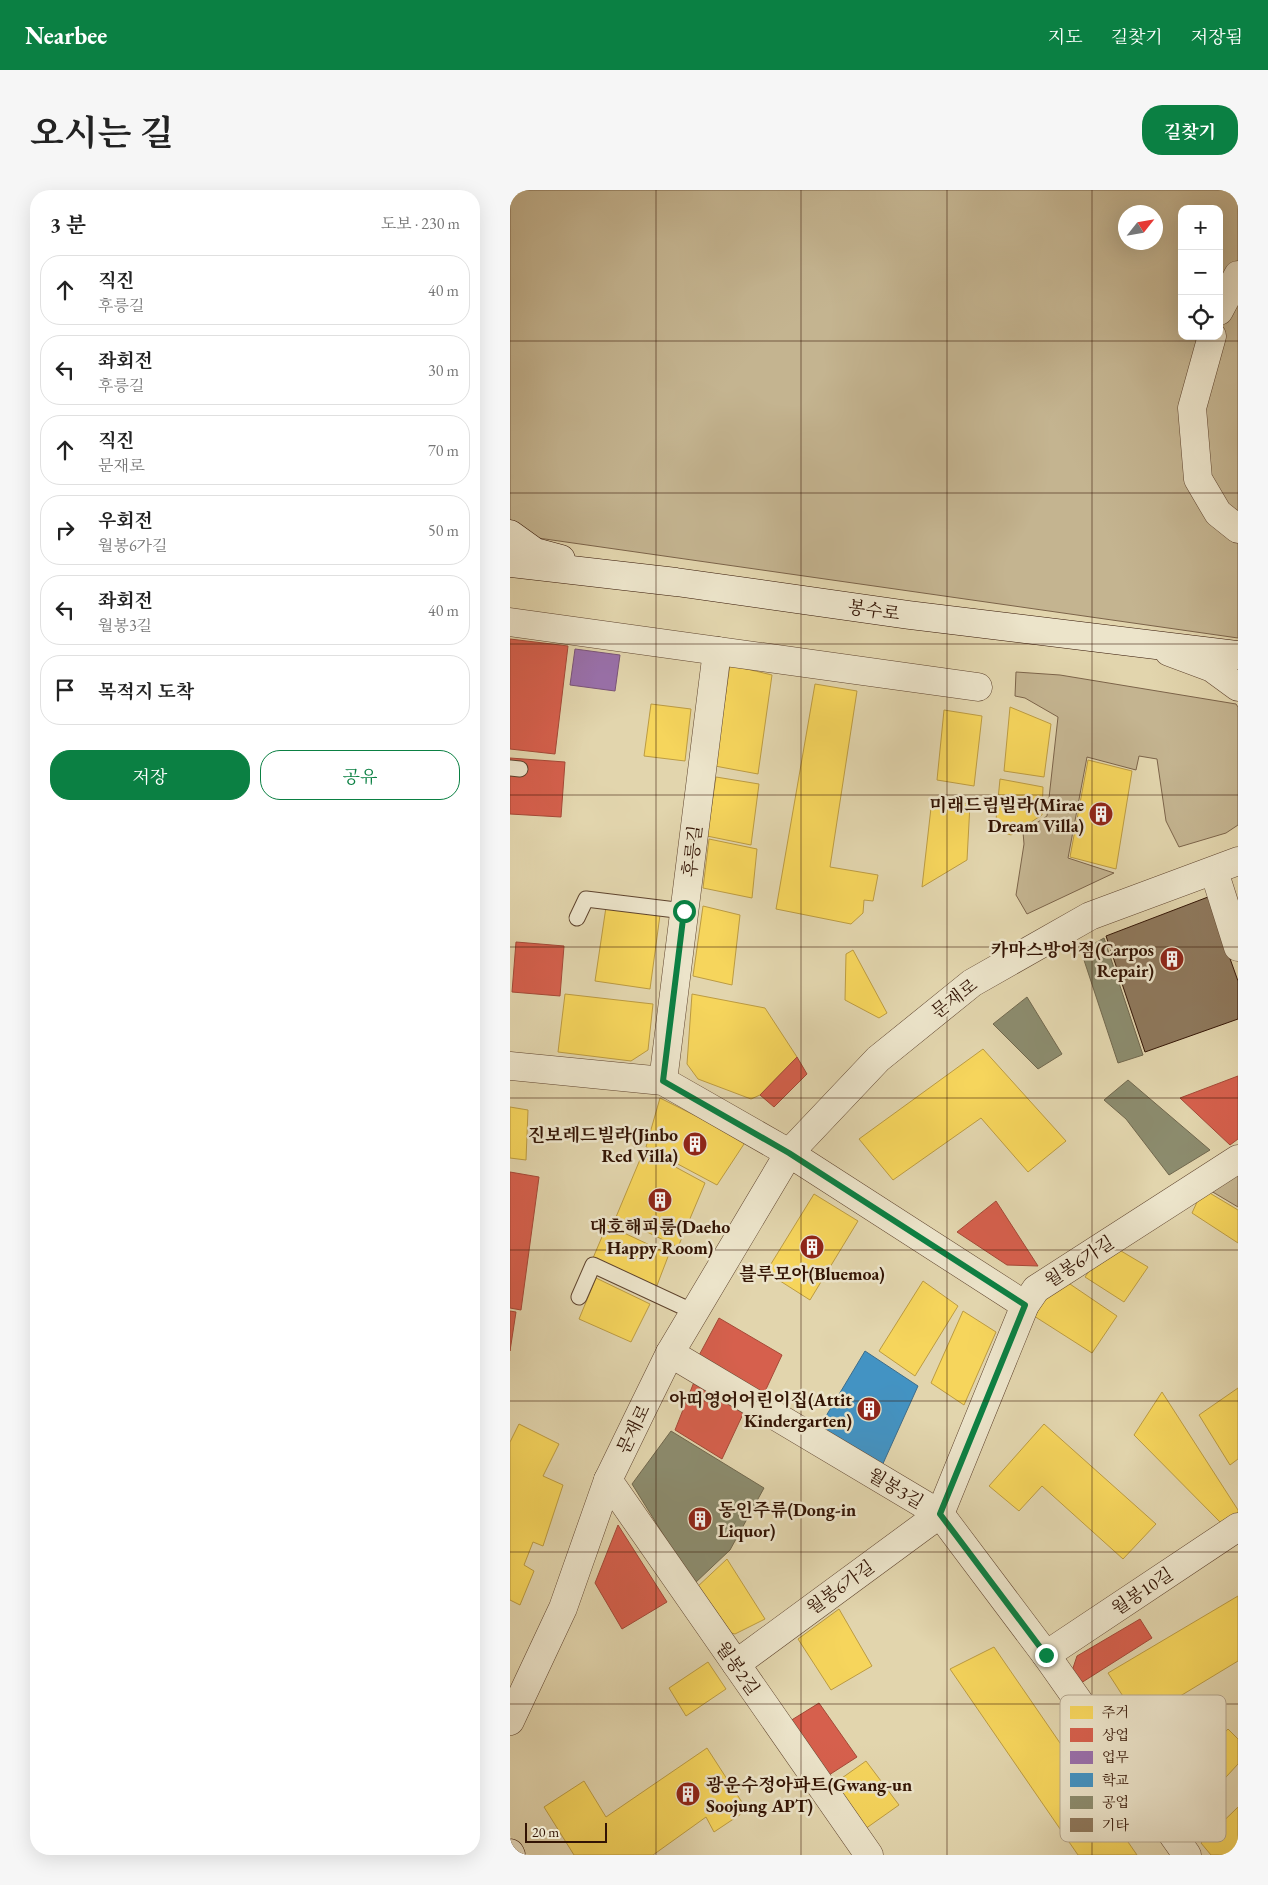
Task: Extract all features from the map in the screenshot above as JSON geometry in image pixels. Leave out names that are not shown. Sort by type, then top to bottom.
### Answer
[{"type":"street","points":[[1223,303],[1238,275]]},
{"type":"street","points":[[1211,340],[1192,408],[1198,479],[1218,513],[1238,529]]},
{"type":"street","points":[[510,534],[536,552],[616,575]]},
{"type":"street","name":"봉수로","points":[[510,563],[676,582],[908,614],[1238,655]]},
{"type":"street","points":[[510,622],[978,687]]},
{"type":"street","points":[[1139,642],[1212,668],[1238,687]]},
{"type":"street","name":"후릉길","points":[[663,1081],[717,651]]},
{"type":"street","points":[[1238,847],[1226,866],[1238,947]]},
{"type":"street","name":"문재로","points":[[510,1721],[563,1608],[608,1480],[670,1353],[789,1153],[878,1059],[972,983],[1090,916],[1226,866]]},
{"type":"street","points":[[510,1066],[663,1081],[789,1153],[1025,1305]]},
{"type":"street","name":"월봉6가길","points":[[736,1664],[940,1514],[1025,1305],[1036,1289],[1238,1159]]},
{"type":"street","name":"월봉3길","points":[[670,1353],[940,1514],[1074,1695]]},
{"type":"street","name":"월봉2길","points":[[608,1480],[869,1855]]},
{"type":"street","name":"월봉10길","points":[[1046,1655],[1238,1527]]},
{"type":"street","name":"월봉3길","points":[[1178,1842],[1187,1855]]},
{"type":"lane","points":[[577,918],[586,899],[684,911]]},
{"type":"lane","points":[[580,1297],[593,1265],[694,1312]]},
{"type":"shaded area","points":[[510,190],[1238,190],[1238,638],[531,537],[510,522]]},
{"type":"shaded area","points":[[1016,672],[1060,675],[1236,704],[1238,707],[1238,825],[1226,833],[1179,847],[1166,821],[1157,759],[1139,756],[1136,770],[1087,757],[1068,858],[1114,873],[1027,914],[1016,895],[1024,844],[1023,832],[1047,816],[1058,717],[1025,698],[1015,696]]},
{"type":"shaded area","points":[[1238,1168],[1238,1207],[1206,1188]]},
{"type":"building: 주거","points":[[730,665],[772,675],[758,774],[715,766]]},
{"type":"building: 주거","points":[[815,684],[857,691],[830,867],[878,875],[873,901],[864,900],[863,913],[851,924],[776,909]]},
{"type":"building: 주거","points":[[651,704],[691,709],[685,761],[644,756]]},
{"type":"building: 주거","points":[[1010,707],[1051,724],[1044,777],[1004,771]]},
{"type":"building: 주거","points":[[944,710],[982,716],[974,786],[937,780]]},
{"type":"building: 주거","name":"미래드림빌라(Mirae Dream Villa)","points":[[1088,760],[1132,771],[1116,869],[1070,857]]},
{"type":"building: 주거","points":[[716,777],[759,784],[751,845],[707,836]]},
{"type":"building: 주거","points":[[1000,779],[1043,787],[1042,815],[1011,835],[995,830]]},
{"type":"building: 주거","points":[[932,799],[970,804],[967,860],[922,887]]},
{"type":"building: 주거","points":[[709,839],[757,849],[752,898],[703,888]]},
{"type":"building: 주거","points":[[703,906],[740,915],[732,985],[693,976]]},
{"type":"building: 주거","points":[[606,907],[660,915],[650,989],[595,981]]},
{"type":"building: 주거","points":[[853,950],[887,1013],[879,1018],[845,1000],[846,954]]},
{"type":"building: 주거","points":[[565,994],[653,1004],[648,1050],[631,1061],[558,1052]]},
{"type":"building: 주거","points":[[692,994],[765,1008],[797,1057],[760,1095],[751,1099],[698,1079],[687,1064]]},
{"type":"building: 주거","points":[[983,1049],[1066,1141],[1028,1172],[981,1118],[893,1180],[859,1139]]},
{"type":"building: 주거","name":"진보레드빌라(Jinbo Red Villa)","points":[[660,1098],[746,1141],[717,1185],[646,1147]]},
{"type":"building: 주거","points":[[510,1107],[528,1110],[526,1160],[510,1158]]},
{"type":"building: 주거","name":"대호해피룸(Daeho Happy Room)","points":[[644,1150],[705,1183],[678,1247],[616,1217]]},
{"type":"building: 주거","points":[[1203,1189],[1238,1210],[1238,1243],[1192,1213]]},
{"type":"building: 주거","name":"블루모아(Bluemoa)","points":[[814,1194],[858,1221],[810,1300],[766,1272]]},
{"type":"building: 주거","points":[[607,1225],[669,1254],[656,1288],[593,1258]]},
{"type":"building: 주거","points":[[1116,1248],[1148,1267],[1124,1302],[1085,1277],[1102,1252],[1110,1258]]},
{"type":"building: 주거","points":[[596,1278],[650,1304],[631,1342],[579,1319]]},
{"type":"building: 주거","points":[[923,1281],[958,1306],[915,1376],[879,1351]]},
{"type":"building: 주거","points":[[1067,1282],[1117,1316],[1092,1353],[1034,1316],[1041,1297]]},
{"type":"building: 주거","points":[[963,1311],[996,1332],[964,1405],[931,1383]]},
{"type":"building: 주거","points":[[1238,1388],[1238,1459],[1230,1465],[1199,1415]]},
{"type":"building: 주거","points":[[1162,1392],[1238,1510],[1238,1515],[1221,1523],[1134,1435]]},
{"type":"building: 주거","points":[[519,1424],[559,1444],[543,1476],[563,1485],[543,1546],[533,1542],[524,1565],[534,1571],[520,1605],[510,1600],[510,1442]]},
{"type":"building: 주거","points":[[1044,1424],[1156,1524],[1123,1559],[1042,1486],[1019,1511],[989,1486]]},
{"type":"building: 주거","points":[[727,1559],[765,1619],[735,1634],[720,1630],[695,1589]]},
{"type":"building: 주거","points":[[1238,1596],[1238,1661],[1182,1695],[1122,1695],[1108,1673]]},
{"type":"building: 주거","points":[[839,1609],[872,1666],[831,1690],[798,1639]]},
{"type":"building: 주거","points":[[994,1647],[1060,1743],[1060,1829],[950,1669]]},
{"type":"building: 주거","points":[[708,1662],[726,1689],[686,1716],[669,1688]]},
{"type":"building: 주거","points":[[1228,1729],[1238,1739],[1238,1764],[1226,1777],[1226,1731]]},
{"type":"building: 주거","name":"광운수정아파트(Gwang-un Soojung APT)","points":[[707,1748],[747,1810],[714,1832],[706,1817],[653,1855],[574,1855],[544,1807],[584,1781],[606,1817]]},
{"type":"building: 주거","points":[[866,1761],[899,1805],[865,1829],[832,1785]]},
{"type":"building: 주거","points":[[1238,1807],[1238,1852],[1235,1855],[1211,1855],[1201,1843],[1226,1842],[1226,1819]]},
{"type":"building: 주거","points":[[1069,1842],[1128,1842],[1137,1855],[1078,1855]]},
{"type":"building: 상업","points":[[510,639],[568,646],[555,754],[510,749]]},
{"type":"building: 상업","points":[[510,758],[565,762],[561,817],[510,814]]},
{"type":"building: 상업","points":[[516,942],[564,946],[560,996],[512,992]]},
{"type":"building: 상업","points":[[797,1057],[807,1074],[774,1107],[760,1095]]},
{"type":"building: 상업","points":[[1238,1076],[1238,1139],[1230,1145],[1180,1098]]},
{"type":"building: 상업","points":[[510,1172],[539,1177],[521,1310],[510,1308]]},
{"type":"building: 상업","points":[[996,1201],[1038,1266],[1007,1265],[957,1232]]},
{"type":"building: 상업","points":[[510,1311],[516,1312],[510,1351]]},
{"type":"building: 상업","points":[[719,1318],[782,1355],[761,1400],[696,1361]]},
{"type":"building: 상업","points":[[694,1382],[744,1412],[722,1459],[675,1430]]},
{"type":"building: 상업","points":[[618,1525],[667,1602],[622,1629],[595,1583]]},
{"type":"building: 상업","points":[[1140,1619],[1152,1638],[1081,1683],[1072,1671],[1077,1656]]},
{"type":"building: 상업","points":[[819,1703],[857,1757],[829,1775],[790,1721]]},
{"type":"building: 업무","points":[[575,649],[620,655],[615,691],[570,685]]},
{"type":"building: 학교","name":"아띠영어어린이집(Attit Kindergarten)","points":[[865,1351],[918,1386],[881,1468],[817,1431]]},
{"type":"building: 공업","points":[[1104,938],[1143,1055],[1118,1063],[1081,951]]},
{"type":"building: 공업","points":[[1027,997],[1062,1054],[1038,1069],[993,1024]]},
{"type":"building: 공업","points":[[1128,1080],[1210,1150],[1169,1175],[1126,1119],[1104,1100]]},
{"type":"building: 공업","name":"동인주류(Dong-in Liquor)","points":[[671,1431],[764,1488],[730,1550],[694,1584],[632,1484]]},
{"type":"building: 기타","name":"카마스방어점(Carpos Repair)","points":[[1208,897],[1238,981],[1238,1019],[1145,1052],[1106,936]]},
{"type":"place","name":"미래드림빌라(Mirae Dream Villa)","points":[[1101,814]]},
{"type":"place","name":"카마스방어점(Carpos Repair)","points":[[1172,959]]},
{"type":"place","name":"진보레드빌라(Jinbo Red Villa)","points":[[695,1144]]},
{"type":"place","name":"대호해피룸(Daeho Happy Room)","points":[[660,1200]]},
{"type":"place","name":"블루모아(Bluemoa)","points":[[812,1247]]},
{"type":"place","name":"아띠영어어린이집(Attit Kindergarten)","points":[[869,1409]]},
{"type":"place","name":"동인주류(Dong-in Liquor)","points":[[700,1519]]},
{"type":"place","name":"광운수정아파트(Gwang-un Soojung APT)","points":[[688,1794]]},
{"type":"route","points":[[684,911],[663,1081],[789,1153],[1025,1305],[940,1514],[1046,1655]]}]
